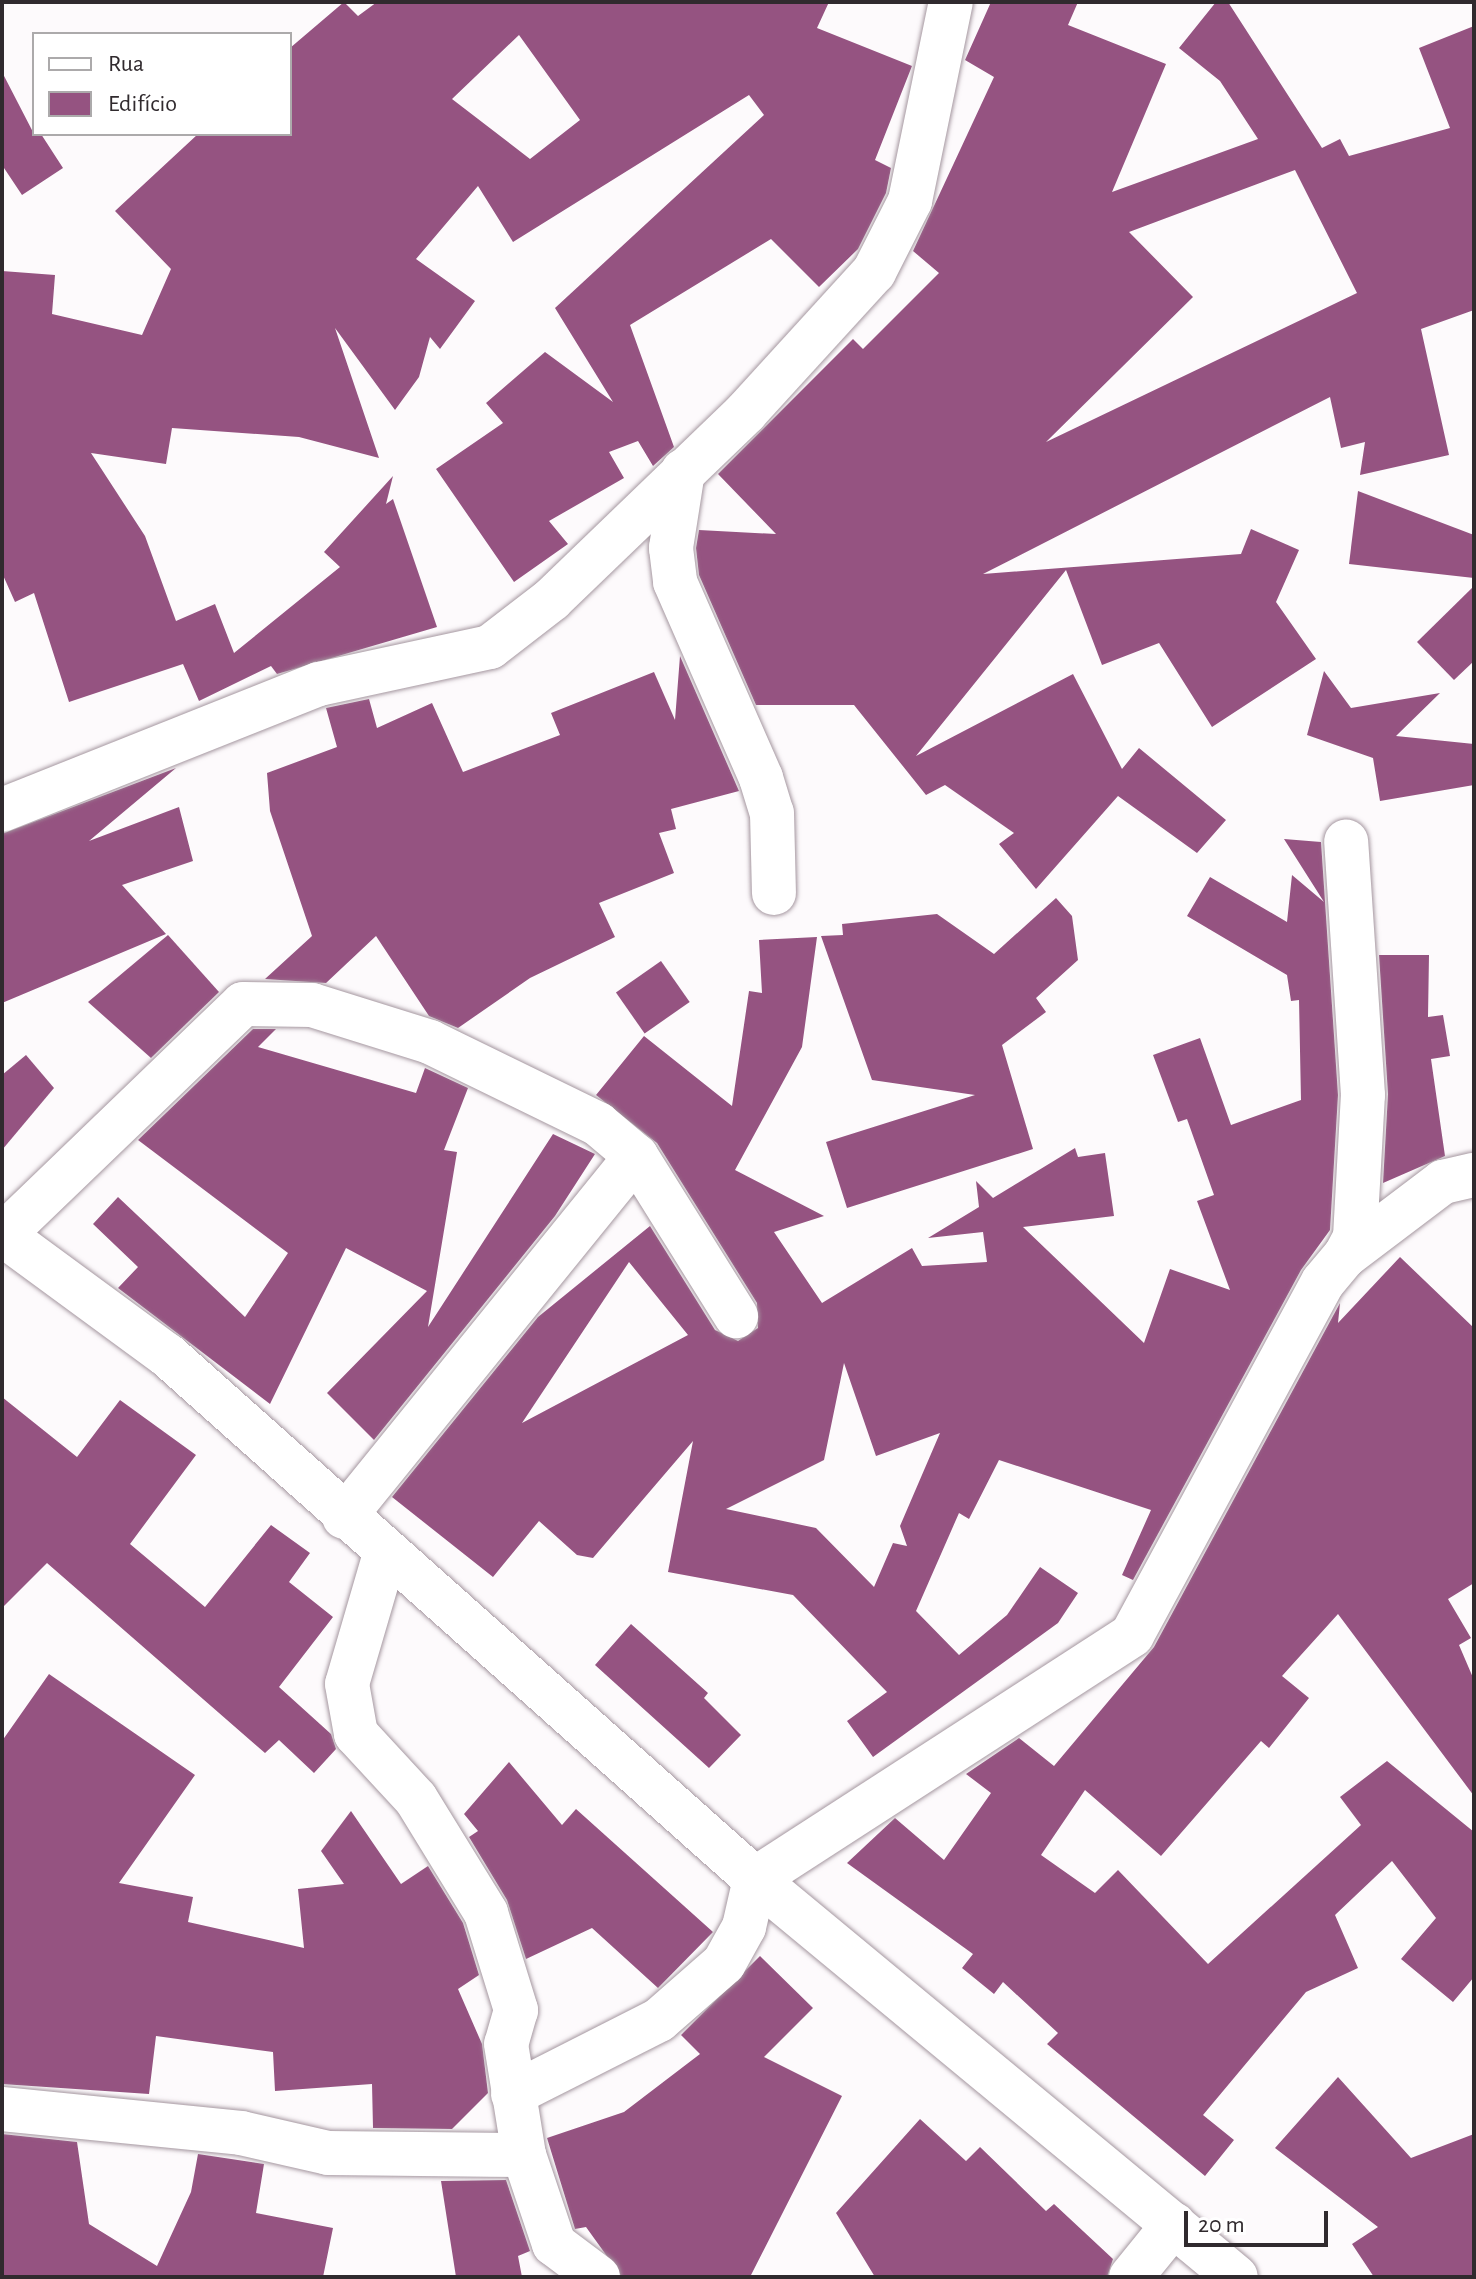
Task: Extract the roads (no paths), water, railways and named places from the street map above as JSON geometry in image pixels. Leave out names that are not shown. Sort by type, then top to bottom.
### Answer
[{"type":"street","points":[[2,810],[131,765],[319,684],[490,647],[552,599],[818,338],[901,230],[951,2]]},
{"type":"street","points":[[683,471],[671,548],[675,582],[761,778],[772,813],[774,893]]},
{"type":"street","points":[[513,2094],[659,2020],[724,1963],[744,1927],[755,1879],[1132,1635],[1298,1321],[1355,1237],[1363,1095],[1346,842]]},
{"type":"street","points":[[736,1316],[636,1156],[598,1124],[430,1042],[312,1005],[243,1004],[3,1234],[167,1355],[385,1554],[755,1879],[1236,2277]]},
{"type":"street","points":[[344,1517],[636,1156]]},
{"type":"street","points":[[1345,1256],[1443,1182],[1474,1175]]},
{"type":"street","points":[[385,1554],[347,1684],[356,1734],[416,1799],[486,1913],[516,2010],[506,2044],[524,2155],[554,2244],[591,2275]]},
{"type":"street","points":[[2,2109],[241,2133],[328,2153],[524,2155]]},
{"type":"street","points":[[1131,2277],[1174,2224]]}]
